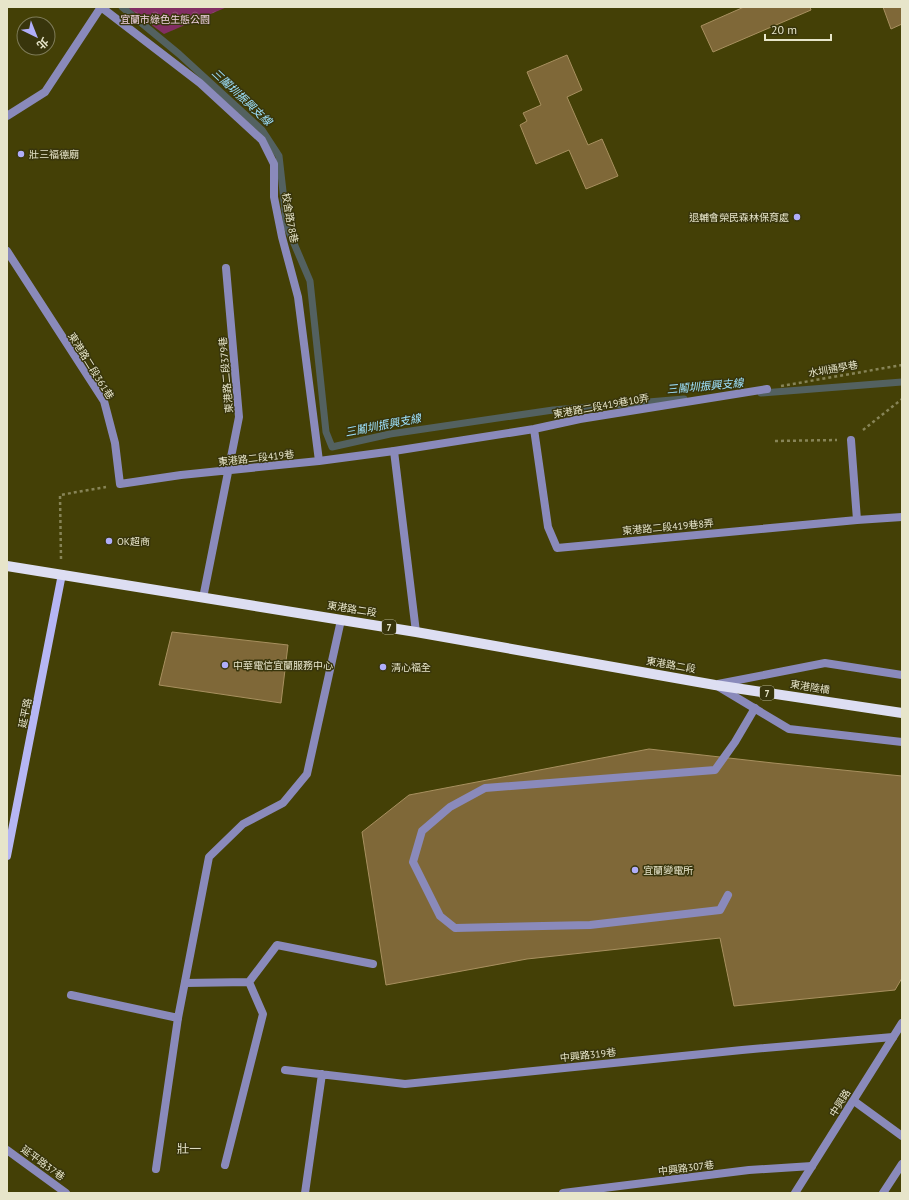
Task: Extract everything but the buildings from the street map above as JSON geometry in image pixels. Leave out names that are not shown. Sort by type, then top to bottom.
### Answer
[{"type":"main road","name":"東港路二段","points":[[7,566],[416,632],[715,685]]},
{"type":"main road","name":"延平路","points":[[7,856],[62,574]]},
{"type":"main road","name":"東港陸橋","points":[[715,685],[902,713]]},
{"type":"street","points":[[7,116],[45,92],[101,7]]},
{"type":"street","name":"校舍路78巷","points":[[101,7],[200,83],[262,140],[274,164],[274,197],[282,237],[298,297],[319,461]]},
{"type":"street","name":"東港路二段361巷","points":[[7,251],[104,401],[115,443],[120,484]]},
{"type":"street","name":"東港路二段379巷","points":[[203,598],[239,417],[226,268]]},
{"type":"street","name":"東港路二段419巷10弄","points":[[534,429],[767,388]]},
{"type":"street","name":"東港路二段419巷","points":[[120,484],[181,475],[319,461],[534,429]]},
{"type":"street","name":"東港路二段419巷8弄","points":[[534,429],[548,527],[557,548],[902,517]]},
{"type":"street","points":[[851,440],[857,520]]},
{"type":"street","points":[[394,451],[416,632]]},
{"type":"street","points":[[156,1169],[178,1018],[209,857],[243,824],[283,803],[307,774],[341,620]]},
{"type":"street","name":"東港路二段","points":[[715,685],[825,663],[902,675]]},
{"type":"street","name":"東港路二段","points":[[715,685],[789,729],[902,742]]},
{"type":"street","points":[[728,895],[720,910],[590,926],[454,928],[440,916],[413,862],[422,831],[450,807],[485,788],[715,770],[736,742],[756,708]]},
{"type":"street","points":[[249,982],[277,945],[373,964]]},
{"type":"street","points":[[185,983],[249,982]]},
{"type":"street","points":[[225,1165],[262,1014],[249,982]]},
{"type":"street","points":[[71,995],[178,1018]]},
{"type":"street","name":"中興路","points":[[795,1193],[902,1023]]},
{"type":"street","name":"中興路319巷","points":[[285,1070],[405,1084],[742,1050],[893,1037]]},
{"type":"street","points":[[304,1193],[322,1074]]},
{"type":"street","points":[[854,1101],[902,1136]]},
{"type":"street","name":"延平路37巷","points":[[7,1150],[66,1193]]},
{"type":"street","points":[[883,1193],[902,1164]]},
{"type":"street","name":"中興路307巷","points":[[563,1193],[749,1170],[812,1166]]},
{"type":"path","name":"水圳通學巷","points":[[767,388],[902,365]]},
{"type":"path","points":[[775,441],[851,440],[902,400]]},
{"type":"path","points":[[62,574],[60,495],[120,484]]},
{"type":"green space","name":"宜蘭市綠色生態公園","points":[[127,7],[227,7],[164,34]]},
{"type":"waterway","name":"三鬮圳振興支線","points":[[122,7],[179,54],[262,130],[279,156],[287,227],[310,281],[326,432],[332,447],[390,434],[553,410],[684,399]]},
{"type":"waterway","name":"三鬮圳振興支線","points":[[761,393],[902,382]]},
{"type":"place","name":"壯三福德廟","points":[[21,154]]},
{"type":"place","name":"退輔會榮民森林保育處","points":[[797,217]]},
{"type":"place","name":"OK超商","points":[[109,541]]},
{"type":"place","name":"中華電信宜蘭服務中心","points":[[225,665]]},
{"type":"place","name":"清心福全","points":[[383,667]]},
{"type":"place","name":"宜蘭變電所","points":[[635,870]]},
{"type":"district","name":"壯一","points":[[189,1148]]}]
